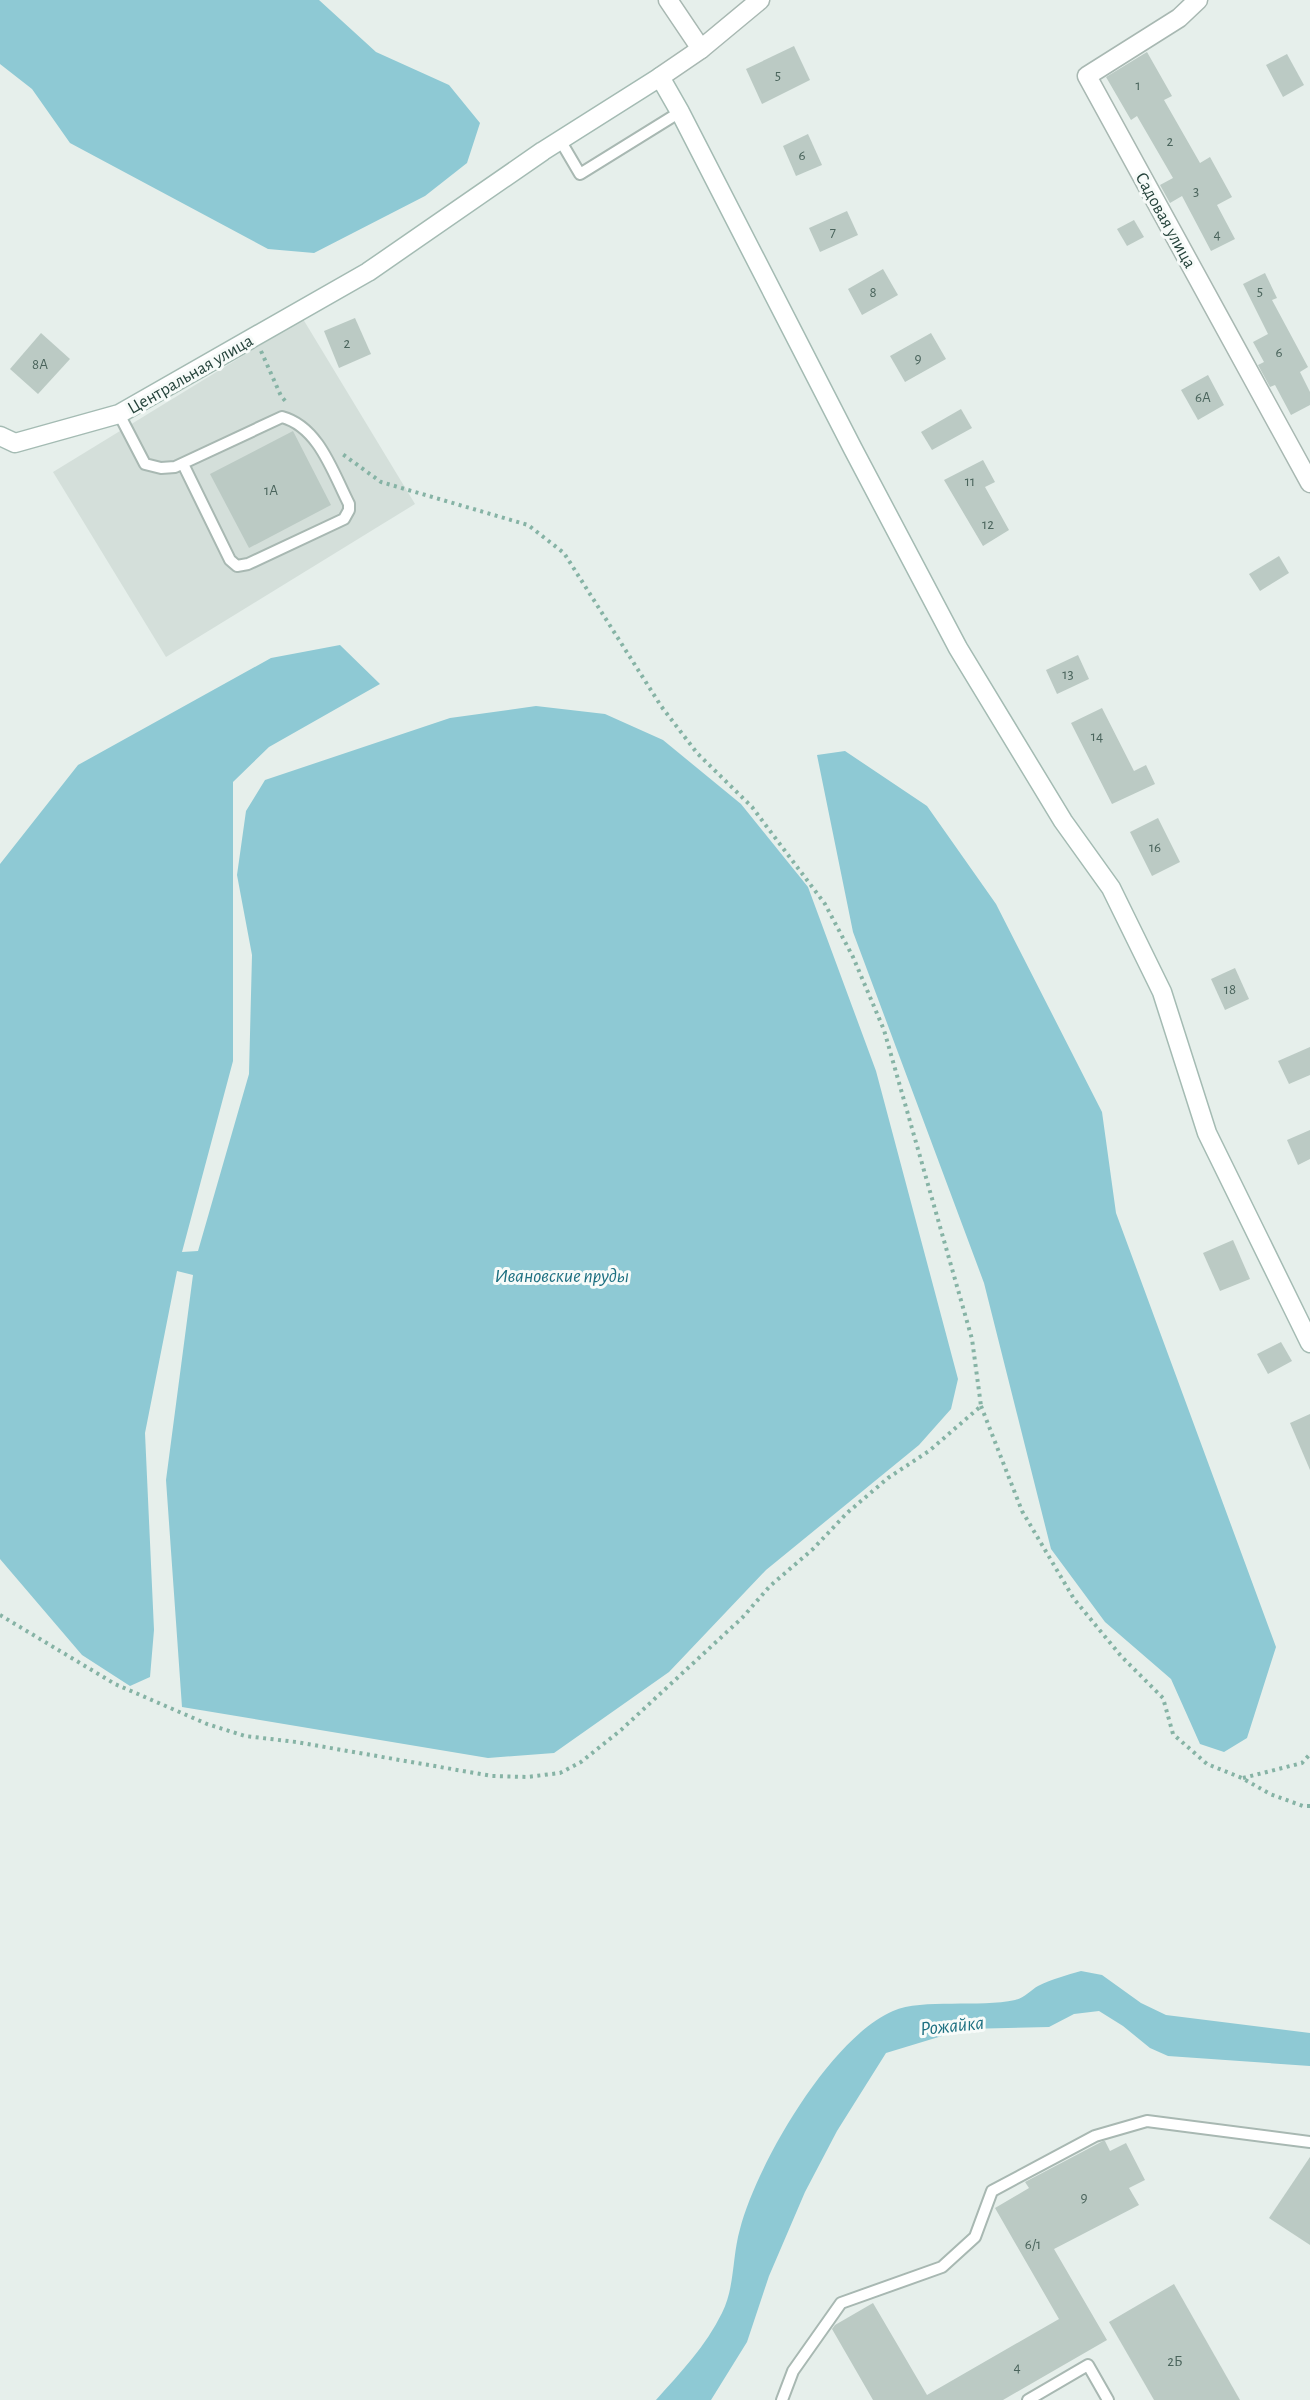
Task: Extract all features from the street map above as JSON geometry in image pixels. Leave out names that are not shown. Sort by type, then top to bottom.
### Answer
[{"type":"street","points":[[668,0],[701,49]]},
{"type":"street","name":"Центральная улица","points":[[0,436],[15,443],[119,414],[368,272],[560,140],[701,49],[760,0]]},
{"type":"street","name":"Садовая улица","points":[[1198,0],[1179,18],[1087,76],[1310,483]]},
{"type":"street","points":[[660,77],[958,648],[1063,820],[1111,888],[1162,992],[1207,1133],[1310,1343]]},
{"type":"lane","points":[[560,140],[580,174],[680,112]]},
{"type":"lane","points":[[119,414],[146,464],[160,468],[183,464],[282,417],[293,420],[315,439],[349,504],[349,510],[344,519],[248,564],[237,566],[230,560],[183,464]]},
{"type":"lane","points":[[782,2400],[793,2371],[841,2303],[942,2266],[975,2237],[992,2191],[1095,2136],[1147,2121],[1310,2142]]},
{"type":"lane","points":[[1028,2400],[1088,2365],[1108,2400]]},
{"type":"path","points":[[254,337],[281,396],[288,404]]},
{"type":"path","points":[[332,447],[381,482],[528,525],[564,553],[661,706],[698,753],[752,807],[825,904],[853,957],[884,1030],[972,1339],[981,1406],[1022,1511],[1074,1599],[1121,1656],[1163,1698],[1173,1734],[1207,1764],[1242,1778],[1270,1794],[1303,1806],[1310,1806]]},
{"type":"path","points":[[0,1615],[115,1684],[207,1724],[245,1736],[296,1742],[492,1776],[527,1777],[560,1773],[581,1762],[630,1722],[742,1618],[770,1586],[813,1549],[847,1513],[888,1478],[937,1445],[981,1406]]},
{"type":"path","points":[[1242,1778],[1302,1763],[1310,1754]]},
{"type":"shaded area","points":[[303,319],[415,504],[166,657],[53,472]]},
{"type":"water","points":[[0,0],[319,0],[376,52],[449,85],[480,123],[467,163],[425,196],[314,253],[268,249],[70,143],[32,89],[0,64]]},
{"type":"water","name":"Ивановские пруды","points":[[340,645],[380,684],[269,747],[233,782],[233,1061],[182,1252],[198,1251],[249,1074],[252,955],[237,875],[246,811],[265,780],[450,718],[536,706],[605,714],[663,740],[741,804],[808,887],[876,1071],[958,1379],[951,1409],[919,1445],[766,1570],[669,1672],[554,1753],[488,1758],[182,1707],[166,1480],[193,1275],[177,1271],[145,1433],[154,1630],[150,1677],[130,1686],[82,1655],[0,1559],[0,864],[78,765],[271,658]]},
{"type":"water","points":[[845,751],[927,806],[996,904],[1102,1112],[1116,1213],[1276,1647],[1247,1738],[1224,1752],[1200,1744],[1171,1679],[1105,1622],[1051,1549],[984,1283],[853,932],[817,755]]},
{"type":"water","name":"Рожайка","points":[[1081,1971],[1102,1975],[1141,2003],[1166,2015],[1310,2033],[1310,2066],[1168,2056],[1150,2048],[1123,2026],[1099,2011],[1074,2014],[1049,2027],[965,2029],[886,2053],[837,2131],[805,2192],[769,2276],[747,2342],[711,2400],[656,2400],[692,2359],[716,2325],[729,2293],[740,2229],[762,2171],[799,2106],[845,2047],[869,2025],[905,2007],[1015,2000],[1043,1984]]},
{"type":"building","points":[[794,46],[810,80],[762,104],[746,69]]},
{"type":"building","points":[[1147,52],[1172,96],[1164,100],[1200,163],[1210,157],[1232,197],[1217,205],[1235,239],[1211,251],[1182,196],[1170,203],[1160,185],[1173,178],[1137,116],[1131,120],[1106,77]]},
{"type":"building","points":[[1287,54],[1304,85],[1283,97],[1266,65]]},
{"type":"building","points":[[808,134],[822,165],[796,176],[783,146]]},
{"type":"building","points":[[847,211],[858,235],[820,252],[809,228]]},
{"type":"building","points":[[1134,220],[1144,237],[1127,246],[1117,229]]},
{"type":"building","points":[[883,269],[898,295],[862,315],[848,289]]},
{"type":"building","points":[[1265,273],[1277,298],[1272,300],[1308,367],[1300,372],[1310,392],[1310,405],[1291,415],[1275,385],[1270,387],[1258,365],[1264,362],[1253,342],[1268,334],[1243,284]]},
{"type":"building","points":[[355,318],[371,354],[339,368],[324,331]]},
{"type":"building","points":[[41,333],[70,359],[38,394],[10,369]]},
{"type":"building","points":[[931,333],[946,359],[905,382],[890,356]]},
{"type":"building","points":[[1208,375],[1224,405],[1198,420],[1181,390]]},
{"type":"building","points":[[961,409],[972,428],[932,450],[921,432]]},
{"type":"building","points":[[293,431],[331,505],[249,548],[210,474]]},
{"type":"building","points":[[983,460],[995,482],[985,487],[1009,530],[983,546],[944,480]]},
{"type":"building","points":[[1279,556],[1289,573],[1260,591],[1249,574]]},
{"type":"building","points":[[1078,655],[1089,679],[1057,694],[1046,670]]},
{"type":"building","points":[[1102,708],[1134,771],[1146,765],[1155,784],[1112,804],[1071,723]]},
{"type":"building","points":[[1158,818],[1180,862],[1152,876],[1130,832]]},
{"type":"building","points":[[1235,968],[1249,999],[1225,1010],[1211,979]]},
{"type":"building","points":[[1310,1047],[1310,1075],[1289,1084],[1278,1061]]},
{"type":"building","points":[[1310,1130],[1310,1159],[1298,1165],[1287,1140]]},
{"type":"building","points":[[1233,1240],[1250,1279],[1220,1291],[1203,1253]]},
{"type":"building","points":[[1281,1342],[1292,1361],[1268,1374],[1257,1354]]},
{"type":"building","points":[[1310,1414],[1310,1470],[1290,1423]]},
{"type":"building","points":[[1103,2141],[1110,2151],[1126,2143],[1145,2180],[1129,2188],[1139,2205],[1054,2249],[1107,2340],[1003,2400],[873,2400],[832,2329],[873,2303],[927,2395],[1059,2319],[995,2208],[1029,2188],[1025,2182]]},
{"type":"building","points":[[1310,2157],[1310,2245],[1269,2218]]},
{"type":"building","points":[[1174,2284],[1240,2400],[1154,2400],[1109,2322]]}]
